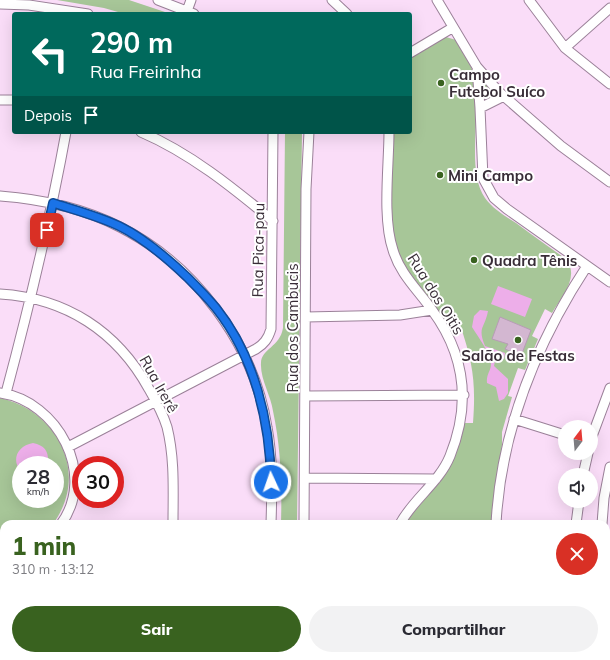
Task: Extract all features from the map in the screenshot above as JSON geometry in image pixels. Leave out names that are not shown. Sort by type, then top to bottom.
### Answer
[{"type":"street","points":[[158,0],[191,12],[191,0]]},
{"type":"street","points":[[332,0],[345,12]]},
{"type":"street","points":[[437,0],[452,28],[477,67],[504,96],[561,146],[610,182]]},
{"type":"street","points":[[529,0],[565,48],[610,84]]},
{"type":"street","points":[[0,4],[29,4],[76,12]]},
{"type":"street","points":[[565,48],[610,8]]},
{"type":"street","points":[[412,52],[452,28]]},
{"type":"street","points":[[477,67],[482,170],[489,191],[494,198],[507,209],[610,282]]},
{"type":"street","points":[[480,108],[504,96]]},
{"type":"street","points":[[0,100],[12,100]]},
{"type":"street","points":[[63,520],[69,512],[74,494],[73,461],[68,447],[56,426],[47,416],[23,400],[3,393],[32,298],[53,203],[66,134]]},
{"type":"street","points":[[145,134],[189,157],[229,184],[273,220]]},
{"type":"street","name":"Rua Pica-pau","points":[[68,447],[263,345],[271,329],[273,134]]},
{"type":"street","name":"Rua dos Cambucis","points":[[304,520],[306,190],[309,134]]},
{"type":"street","name":"Rua dos Oitis","points":[[389,134],[388,209],[393,250],[409,282],[432,310],[454,350],[464,386],[462,416],[457,437],[449,458],[436,479],[403,520]]},
{"type":"street","points":[[0,196],[53,203],[89,214],[119,226],[140,238],[172,262],[217,309],[232,332],[244,355],[258,392],[267,427],[271,470],[271,520]]},
{"type":"street","points":[[496,520],[500,481],[514,419],[531,368],[544,338],[563,303],[587,266]]},
{"type":"street","name":"Rua Irerê","points":[[0,294],[32,298],[77,315],[103,331],[121,347],[140,372],[156,400],[166,426],[171,449],[173,520]]},
{"type":"street","points":[[306,317],[400,315],[432,310]]},
{"type":"street","points":[[598,420],[610,388]]},
{"type":"street","points":[[306,396],[464,395]]},
{"type":"street","points":[[514,419],[558,433]]},
{"type":"street","points":[[602,520],[604,498],[610,467]]},
{"type":"street","points":[[305,478],[436,479]]},
{"type":"street","points":[[577,520],[578,508]]},
{"type":"green space","points":[[57,0],[129,0],[165,12],[118,12],[104,8]]},
{"type":"green space","points":[[446,37],[456,40],[468,60],[475,81],[475,158],[479,187],[485,198],[492,206],[566,259],[570,266],[570,280],[565,293],[552,313],[545,309],[532,336],[538,339],[525,370],[518,368],[508,396],[512,397],[502,432],[502,445],[493,520],[407,520],[441,480],[451,462],[464,423],[473,423],[474,396],[471,362],[460,325],[452,329],[409,273],[398,251],[394,235],[391,200],[393,134],[412,134],[412,56]]},
{"type":"green space","points":[[485,84],[487,84],[494,95],[486,99],[483,92]]},
{"type":"green space","points":[[285,134],[302,134],[297,520],[281,520],[281,481],[278,439],[272,405],[261,369],[264,354],[278,340],[283,328]]},
{"type":"green space","points":[[0,398],[20,405],[38,416],[52,430],[62,447],[68,465],[68,485],[64,504],[64,456],[12,456],[12,508],[62,508],[55,520],[0,520]]},
{"type":"shaded area","points":[[498,286],[532,299],[525,317],[491,304]]},
{"type":"shaded area","points":[[480,310],[488,311],[482,328],[485,346],[505,353],[504,359],[496,356],[494,366],[508,379],[508,393],[504,399],[499,401],[496,387],[487,383],[487,377],[491,364],[490,359],[472,327],[474,316]]},
{"type":"shaded area","points":[[33,443],[41,446],[46,450],[48,456],[16,456],[20,450]]},
{"type":"building","points":[[500,317],[531,330],[521,356],[505,349],[508,344],[492,339]]},
{"type":"place","name":"Campo Futebol Suíco","points":[[441,83]]},
{"type":"place","name":"Mini Campo","points":[[440,175]]},
{"type":"place","name":"Quadra Tênis","points":[[474,260]]},
{"type":"place","name":"Salão de Festas","points":[[518,340]]},
{"type":"route","points":[[47,230],[53,203],[89,214],[119,226],[140,238],[172,262],[217,309],[232,332],[244,355],[258,392],[267,427],[271,482]]}]
